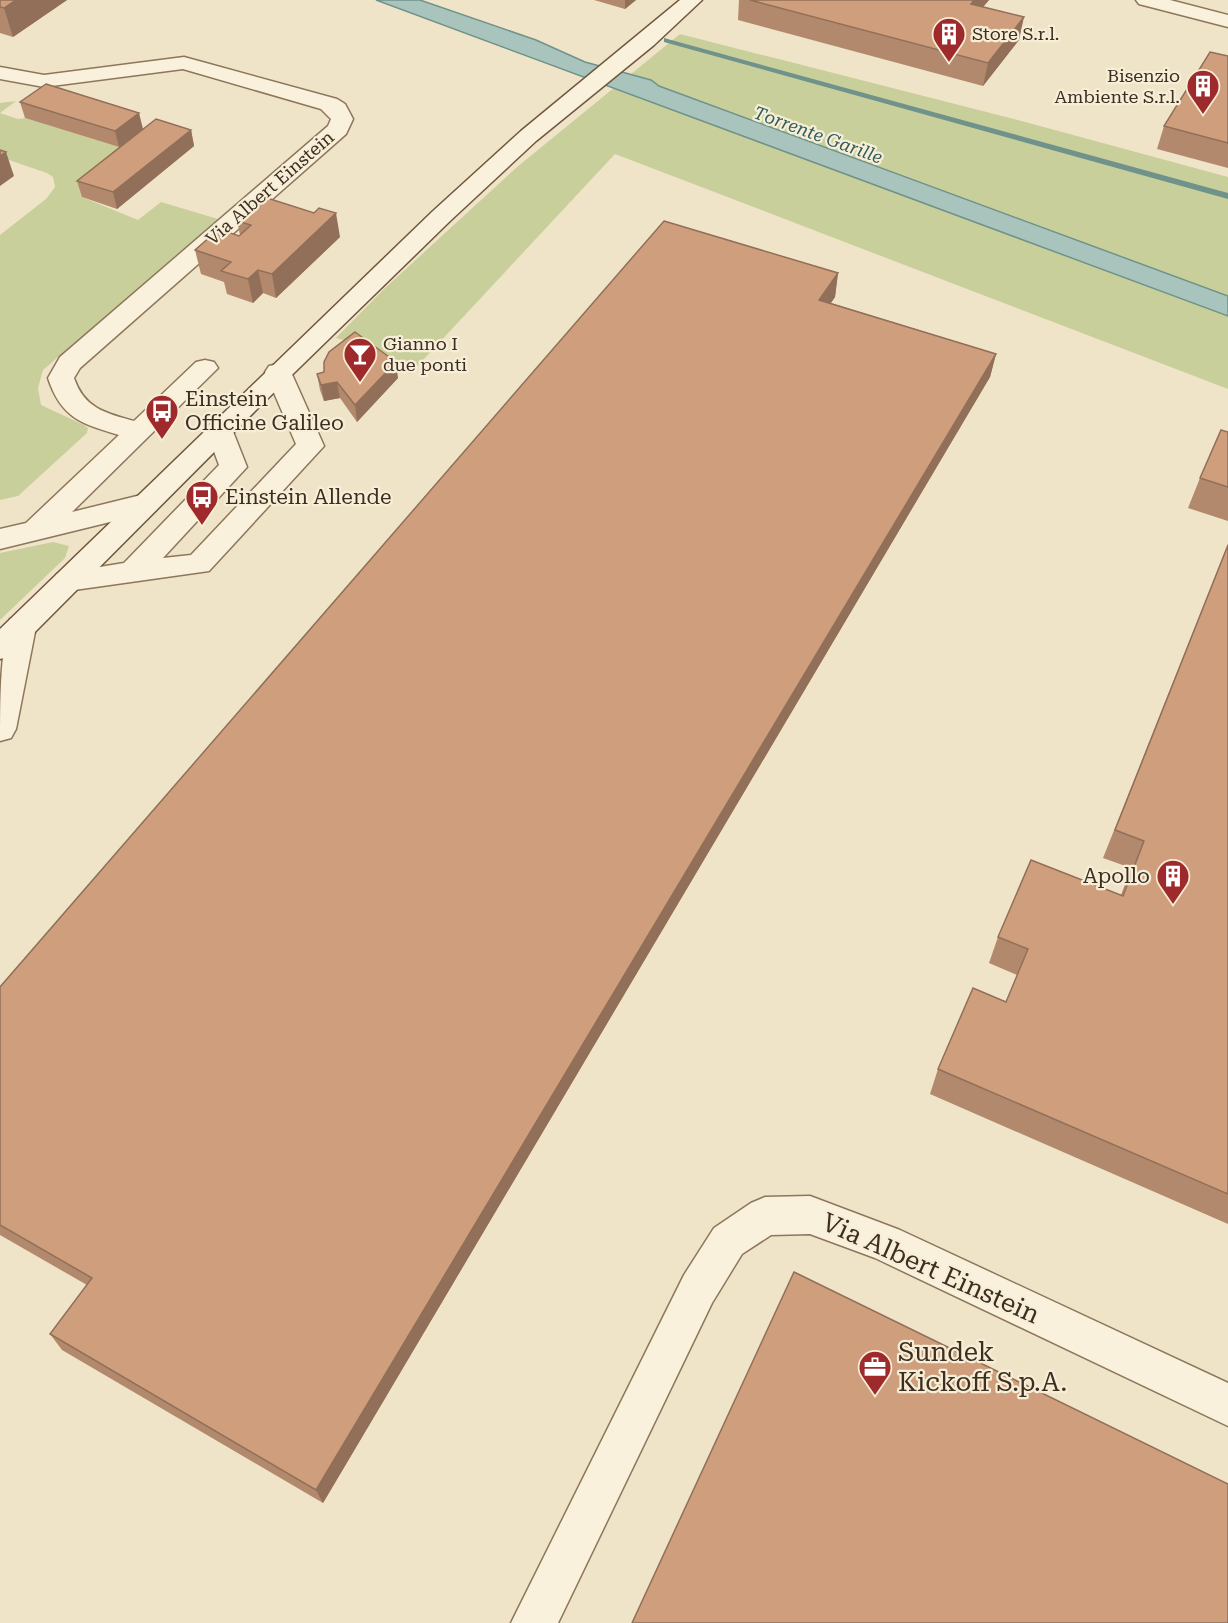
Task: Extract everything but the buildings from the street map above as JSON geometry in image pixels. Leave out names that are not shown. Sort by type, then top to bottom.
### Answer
[{"type":"street","points":[[0,648],[382,271],[525,138],[668,23],[692,0]]},
{"type":"street","points":[[1146,0],[1228,21]]},
{"type":"street","name":"Via Albert Einstein","points":[[0,73],[44,81],[184,63],[329,104],[337,110],[342,119],[338,129],[69,363],[61,378],[69,400],[82,412],[139,432]]},
{"type":"street","points":[[36,530],[205,368]]},
{"type":"street","points":[[68,581],[199,564],[310,446],[278,372]]},
{"type":"street","points":[[133,572],[233,467],[220,430]]},
{"type":"street","points":[[0,538],[145,504]]},
{"type":"street","points":[[0,729],[21,627]]},
{"type":"street","name":"Via Albert Einstein","points":[[534,1623],[698,1289],[728,1241],[765,1216],[810,1215],[886,1243],[1228,1406]]},
{"type":"green space","points":[[680,34],[1014,119],[1228,177],[1228,389],[615,154],[410,374],[374,348],[336,338],[384,289],[517,167]]},
{"type":"green space","points":[[16,101],[0,113],[0,103]]},
{"type":"green space","points":[[0,113],[18,119],[25,118],[119,147],[82,197],[138,220],[161,202],[218,219],[43,370],[38,388],[41,405],[84,425],[88,428],[87,433],[18,496],[0,500],[0,235],[46,199],[55,187],[53,177],[47,173],[0,157]]},
{"type":"green space","points":[[53,542],[69,546],[65,558],[0,620],[0,553]]},
{"type":"water","points":[[376,0],[420,0],[536,40],[585,62],[651,80],[659,86],[1228,296],[1228,316]]},
{"type":"waterway","points":[[667,40],[1228,196]]},
{"type":"place","name":"Store S.r.l.","points":[[949,63]]},
{"type":"place","name":"Bisenzio Ambiente S.r.l.","points":[[1203,115]]},
{"type":"place","name":"Gianno I due ponti","points":[[360,383]]},
{"type":"place","name":"Einstein Officine Galileo","points":[[162,440]]},
{"type":"place","name":"Einstein Allende","points":[[202,526]]},
{"type":"place","name":"Apollo","points":[[1173,905]]},
{"type":"place","name":"Sundek Kickoff S.p.A.","points":[[875,1396]]},
{"type":"water label","name":"Torrente Garille","points":[[818,135]]}]
